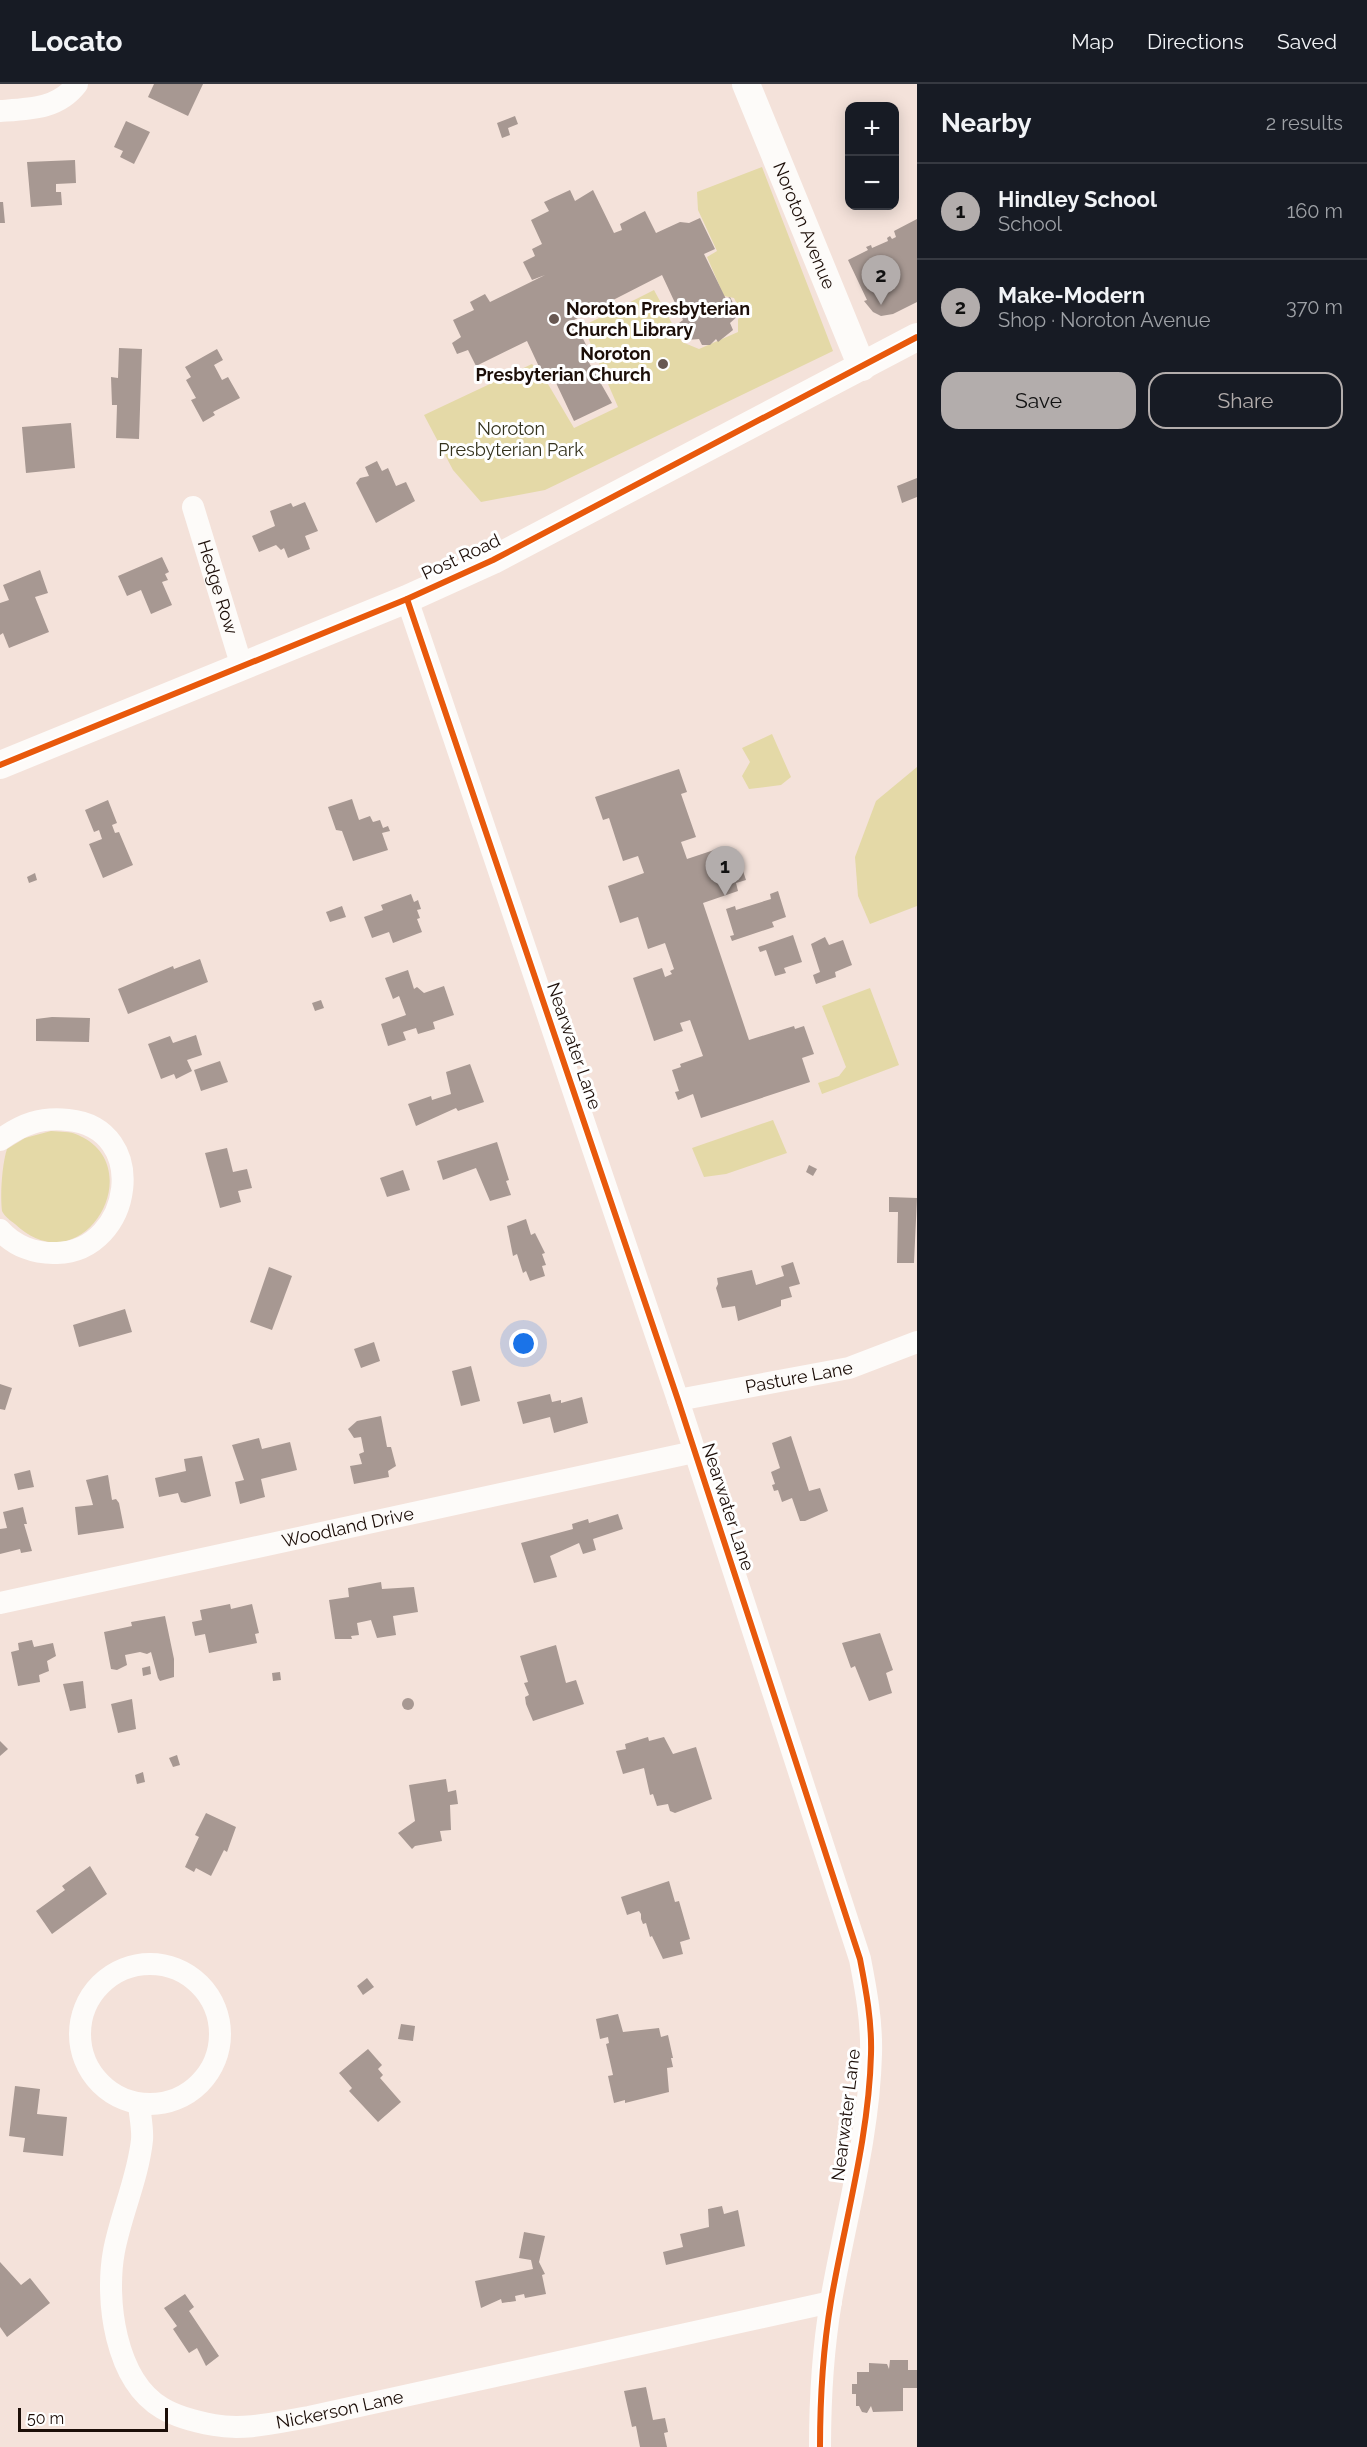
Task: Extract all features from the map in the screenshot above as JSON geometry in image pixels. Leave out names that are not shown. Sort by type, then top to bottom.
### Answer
[{"type":"main road","name":"Noroton Avenue","points":[[746,84],[862,367]]},
{"type":"main road","name":"Post Road","points":[[0,765],[407,599],[493,560],[917,337]]},
{"type":"street","points":[[0,111],[51,105],[66,96],[77,84]]},
{"type":"street","name":"Hedge Row","points":[[193,507],[242,667]]},
{"type":"street","name":"Nearwater Lane","points":[[407,599],[678,1400],[847,1912],[869,2004],[871,2054],[866,2107],[831,2302],[824,2366],[820,2447]]},
{"type":"street","points":[[0,1140],[31,1121],[58,1119],[83,1121],[100,1130],[114,1146],[123,1170],[122,1190],[113,1219],[97,1239],[72,1253],[42,1254],[10,1241],[0,1230]]},
{"type":"street","name":"Pasture Lane","points":[[678,1400],[849,1368],[917,1342]]},
{"type":"street","name":"Woodland Drive","points":[[0,1603],[694,1452]]},
{"type":"street","points":[[154,1964],[178,1970],[198,1982],[212,2001],[220,2023],[220,2047],[212,2069],[199,2086],[171,2101],[139,2104],[116,2096],[98,2082],[85,2062],[80,2039],[82,2015],[93,1994],[110,1977],[131,1967],[154,1964]]},
{"type":"street","name":"Nickerson Lane","points":[[139,2104],[142,2139],[114,2252],[111,2294],[115,2332],[124,2360],[142,2389],[162,2408],[187,2418],[216,2426],[249,2427],[309,2417],[731,2322],[831,2302]]},
{"type":"green space","name":"Noroton Presbyterian Park","points":[[762,167],[833,351],[545,490],[481,502],[453,470],[424,415],[532,364],[545,379],[574,428],[618,407],[583,326],[654,290],[682,342],[699,349],[738,332],[741,312],[734,298],[724,296],[707,257],[717,251],[698,210],[697,192]]},
{"type":"green space","points":[[772,734],[791,777],[781,785],[749,789],[742,776],[750,762],[742,748]]},
{"type":"green space","points":[[917,767],[917,906],[870,924],[858,896],[855,857],[876,801]]},
{"type":"green space","points":[[870,988],[899,1065],[822,1094],[818,1083],[839,1076],[846,1067],[822,1006]]},
{"type":"green space","points":[[773,1120],[787,1153],[726,1174],[704,1177],[692,1148]]},
{"type":"green space","points":[[51,1131],[78,1135],[99,1151],[109,1171],[108,1194],[99,1216],[84,1232],[64,1242],[40,1240],[13,1223],[2,1211],[2,1180],[7,1149],[25,1138]]},
{"type":"building","points":[[154,84],[203,84],[188,116],[148,97]]},
{"type":"building","points":[[515,116],[518,124],[508,128],[510,135],[502,138],[497,123]]},
{"type":"building","points":[[126,121],[150,132],[134,164],[120,157],[123,151],[114,147]]},
{"type":"building","points":[[75,160],[76,183],[56,184],[56,192],[61,192],[62,205],[31,207],[27,162]]},
{"type":"building","points":[[570,190],[575,201],[593,190],[614,233],[622,230],[620,224],[645,211],[656,233],[680,222],[689,223],[700,218],[715,249],[704,254],[726,299],[730,297],[739,315],[730,323],[733,330],[718,342],[716,339],[710,345],[702,345],[699,339],[687,340],[679,323],[683,320],[662,275],[574,320],[588,349],[583,352],[612,403],[574,421],[549,368],[541,371],[527,341],[476,366],[468,350],[457,354],[452,343],[461,337],[453,320],[474,310],[470,302],[485,294],[490,302],[545,275],[532,280],[523,262],[535,256],[532,249],[542,244],[531,220],[549,211],[544,202]]},
{"type":"building","points":[[0,202],[3,202],[5,223],[0,223]]},
{"type":"building","points":[[917,219],[917,302],[893,314],[881,316],[873,312],[864,301],[867,300],[848,260],[868,250],[866,247],[871,245],[872,248],[888,241],[887,238],[890,236],[892,239],[896,237],[894,231]]},
{"type":"building","points":[[119,348],[142,349],[139,439],[116,438],[117,405],[112,405],[111,377],[118,378]]},
{"type":"building","points":[[217,349],[223,360],[214,365],[222,380],[228,377],[240,398],[213,412],[215,415],[203,422],[191,400],[196,398],[186,380],[191,377],[185,367]]},
{"type":"building","points":[[71,423],[75,468],[26,473],[22,427]]},
{"type":"building","points":[[377,461],[382,471],[388,468],[396,486],[406,482],[415,501],[376,523],[356,483],[360,478],[369,476],[365,467]]},
{"type":"building","points":[[917,478],[917,497],[902,503],[897,486]]},
{"type":"building","points":[[305,502],[318,531],[305,536],[310,549],[288,558],[284,548],[281,550],[276,545],[259,552],[252,536],[275,526],[270,511],[291,503],[293,507]]},
{"type":"building","points":[[162,557],[169,572],[165,574],[168,580],[162,582],[172,605],[151,614],[141,590],[127,596],[118,576]]},
{"type":"building","points":[[40,570],[48,593],[35,597],[49,632],[9,648],[3,633],[0,635],[0,603],[9,600],[3,585]]},
{"type":"building","points":[[679,769],[687,792],[681,794],[696,837],[681,842],[687,859],[723,847],[727,859],[738,856],[746,880],[736,883],[738,891],[703,903],[749,1040],[794,1026],[795,1029],[804,1026],[814,1054],[802,1058],[810,1082],[701,1118],[693,1094],[678,1100],[675,1092],[679,1091],[672,1070],[681,1067],[680,1064],[703,1056],[690,1020],[680,1023],[683,1031],[654,1041],[633,978],[662,968],[665,977],[672,974],[670,971],[674,969],[665,943],[648,949],[638,917],[620,923],[608,886],[644,873],[638,856],[623,861],[609,818],[603,820],[595,797]]},
{"type":"building","points":[[352,799],[359,820],[370,816],[373,822],[380,820],[383,828],[388,826],[390,831],[382,833],[388,850],[353,861],[342,831],[336,830],[328,807]]},
{"type":"building","points":[[108,800],[117,823],[112,825],[115,833],[119,832],[133,865],[103,878],[89,844],[102,839],[99,830],[94,832],[85,810]]},
{"type":"building","points":[[35,873],[37,880],[29,883],[27,877]]},
{"type":"building","points":[[778,891],[786,917],[772,922],[774,927],[732,941],[730,936],[734,935],[726,909],[735,906],[736,910],[771,899],[770,894]]},
{"type":"building","points":[[411,894],[414,902],[418,900],[421,909],[417,910],[420,918],[417,919],[422,932],[393,943],[389,932],[372,938],[364,917],[383,910],[381,905]]},
{"type":"building","points":[[342,906],[346,917],[330,922],[326,912]]},
{"type":"building","points":[[793,935],[802,962],[784,968],[786,973],[775,976],[766,950],[760,952],[758,947]]},
{"type":"building","points":[[825,937],[829,945],[843,940],[852,965],[835,972],[836,977],[816,984],[813,975],[820,972],[811,944]]},
{"type":"building","points":[[200,959],[208,982],[128,1014],[118,989],[173,966],[174,969]]},
{"type":"building","points":[[408,970],[414,989],[417,987],[424,993],[444,986],[454,1015],[433,1022],[435,1029],[418,1034],[416,1028],[403,1032],[406,1040],[388,1046],[381,1024],[406,1015],[399,996],[393,999],[385,978]]},
{"type":"building","points":[[321,1000],[324,1008],[315,1011],[312,1003]]},
{"type":"building","points":[[90,1018],[89,1042],[36,1041],[36,1019]]},
{"type":"building","points":[[196,1035],[202,1055],[187,1060],[192,1071],[176,1079],[174,1074],[161,1079],[148,1044],[170,1036],[173,1043]]},
{"type":"building","points":[[220,1061],[228,1082],[201,1091],[194,1070]]},
{"type":"building","points":[[470,1064],[484,1102],[458,1111],[456,1108],[416,1126],[408,1104],[431,1096],[432,1100],[451,1094],[446,1072]]},
{"type":"building","points":[[497,1142],[509,1180],[506,1181],[511,1195],[490,1201],[476,1168],[443,1180],[437,1161]]},
{"type":"building","points":[[227,1148],[233,1172],[247,1169],[252,1188],[238,1191],[241,1202],[220,1208],[205,1153]]},
{"type":"building","points":[[809,1165],[817,1169],[813,1176],[806,1172]]},
{"type":"building","points":[[403,1170],[410,1190],[387,1197],[380,1178]]},
{"type":"building","points":[[889,1197],[917,1198],[914,1263],[897,1263],[898,1212],[889,1212]]},
{"type":"building","points":[[526,1219],[531,1235],[535,1233],[545,1253],[542,1254],[546,1265],[542,1266],[545,1276],[530,1281],[526,1271],[523,1273],[517,1254],[513,1256],[507,1226]]},
{"type":"building","points":[[793,1262],[800,1284],[789,1287],[792,1297],[781,1300],[781,1306],[738,1321],[735,1306],[722,1308],[716,1288],[717,1278],[752,1270],[756,1285],[784,1276],[781,1266]]},
{"type":"building","points":[[269,1267],[292,1276],[272,1330],[250,1322]]},
{"type":"building","points":[[125,1309],[132,1332],[79,1347],[73,1325]]},
{"type":"building","points":[[374,1342],[380,1361],[361,1368],[354,1349]]},
{"type":"building","points":[[471,1366],[480,1401],[461,1406],[452,1371]]},
{"type":"building","points":[[0,1384],[12,1388],[5,1410],[0,1409]]},
{"type":"building","points":[[550,1394],[552,1402],[561,1400],[561,1403],[582,1397],[588,1423],[554,1433],[550,1417],[523,1424],[517,1402]]},
{"type":"building","points":[[381,1416],[387,1447],[391,1447],[396,1466],[388,1471],[389,1477],[354,1484],[350,1466],[362,1464],[359,1454],[364,1452],[361,1437],[354,1438],[348,1429],[357,1421]]},
{"type":"building","points":[[791,1436],[809,1491],[820,1488],[828,1511],[805,1521],[800,1521],[792,1498],[782,1502],[778,1490],[774,1491],[772,1485],[775,1484],[771,1472],[780,1468],[772,1443]]},
{"type":"building","points":[[259,1438],[262,1449],[290,1442],[297,1470],[261,1479],[265,1497],[240,1504],[235,1482],[244,1480],[232,1445]]},
{"type":"building","points":[[202,1456],[211,1496],[185,1503],[181,1502],[178,1493],[159,1497],[155,1478],[186,1471],[184,1459]]},
{"type":"building","points":[[30,1470],[34,1487],[18,1490],[14,1474]]},
{"type":"building","points":[[108,1475],[112,1500],[116,1499],[119,1503],[124,1528],[78,1535],[75,1507],[93,1505],[86,1480]]},
{"type":"building","points":[[23,1507],[27,1524],[24,1524],[32,1551],[21,1553],[20,1549],[0,1554],[0,1529],[7,1528],[3,1512]]},
{"type":"building","points":[[618,1514],[623,1529],[593,1539],[596,1550],[583,1554],[579,1543],[550,1556],[557,1577],[534,1583],[521,1543],[573,1529],[572,1524],[588,1519],[589,1523]]},
{"type":"building","points":[[381,1582],[382,1589],[414,1587],[418,1612],[393,1616],[396,1635],[377,1638],[371,1620],[357,1623],[359,1635],[351,1636],[352,1639],[335,1639],[329,1600],[349,1597],[348,1588]]},
{"type":"building","points":[[230,1604],[231,1609],[252,1604],[259,1633],[255,1634],[257,1643],[209,1653],[205,1634],[195,1636],[192,1622],[202,1620],[200,1610]]},
{"type":"building","points":[[165,1616],[174,1659],[174,1677],[160,1681],[151,1652],[125,1655],[127,1665],[117,1670],[111,1669],[104,1632],[132,1626],[131,1622]]},
{"type":"building","points":[[880,1633],[893,1670],[886,1673],[892,1693],[869,1701],[855,1666],[851,1668],[842,1643]]},
{"type":"building","points":[[32,1640],[34,1647],[53,1643],[56,1656],[47,1661],[49,1671],[39,1675],[40,1682],[18,1686],[11,1652],[19,1650],[18,1643]]},
{"type":"building","points":[[556,1645],[566,1683],[576,1680],[584,1704],[533,1721],[526,1704],[525,1697],[529,1695],[524,1683],[528,1682],[520,1656]]},
{"type":"building","points":[[150,1666],[151,1674],[143,1676],[142,1668]]},
{"type":"building","points":[[280,1672],[281,1680],[273,1681],[272,1673]]},
{"type":"building","points":[[83,1681],[86,1708],[70,1711],[63,1684]]},
{"type":"building","points":[[408,1698],[414,1704],[408,1710],[402,1704]]},
{"type":"building","points":[[132,1699],[136,1729],[118,1733],[111,1704]]},
{"type":"building","points":[[648,1737],[649,1741],[664,1737],[673,1754],[696,1747],[712,1799],[675,1813],[670,1811],[668,1804],[657,1806],[653,1794],[650,1795],[644,1768],[623,1774],[616,1751],[626,1749],[625,1744]]},
{"type":"building","points":[[0,1741],[8,1749],[0,1756]]},
{"type":"building","points":[[177,1755],[180,1765],[173,1767],[169,1758]]},
{"type":"building","points":[[143,1772],[145,1782],[137,1784],[135,1775]]},
{"type":"building","points":[[446,1779],[448,1792],[456,1790],[458,1804],[450,1805],[451,1830],[440,1831],[442,1841],[415,1846],[412,1849],[398,1833],[415,1821],[409,1785]]},
{"type":"building","points":[[206,1813],[236,1827],[227,1852],[224,1850],[211,1876],[196,1868],[194,1872],[185,1867],[199,1837],[195,1835]]},
{"type":"building","points":[[90,1866],[107,1894],[52,1934],[36,1911],[65,1890],[62,1886]]},
{"type":"building","points":[[669,1881],[675,1902],[679,1901],[690,1939],[680,1942],[683,1954],[663,1959],[652,1936],[650,1937],[646,1923],[643,1924],[639,1911],[627,1915],[621,1897]]},
{"type":"building","points":[[367,1978],[374,1987],[363,1995],[357,1986]]},
{"type":"building","points":[[618,2014],[623,2032],[659,2028],[661,2037],[668,2035],[673,2058],[671,2058],[673,2067],[667,2068],[669,2092],[625,2103],[625,2100],[614,2103],[608,2076],[613,2075],[606,2044],[609,2043],[608,2037],[600,2039],[596,2019]]},
{"type":"building","points":[[401,2024],[415,2026],[413,2041],[398,2039]]},
{"type":"building","points":[[368,2049],[382,2065],[378,2069],[383,2075],[380,2078],[401,2102],[378,2122],[349,2091],[352,2088],[339,2073]]},
{"type":"building","points":[[15,2086],[40,2089],[37,2114],[67,2117],[63,2156],[23,2152],[25,2138],[9,2136]]},
{"type":"building","points":[[722,2206],[724,2214],[738,2210],[745,2246],[666,2265],[663,2252],[683,2247],[680,2234],[709,2227],[708,2209]]},
{"type":"building","points":[[524,2232],[545,2236],[539,2262],[545,2274],[542,2275],[546,2294],[525,2298],[524,2294],[515,2296],[516,2301],[502,2303],[501,2299],[481,2308],[475,2281],[533,2269],[531,2260],[519,2258]]},
{"type":"building","points":[[0,2262],[21,2285],[30,2278],[50,2303],[7,2337],[0,2327]]},
{"type":"building","points":[[185,2294],[194,2307],[189,2311],[219,2356],[206,2366],[197,2348],[189,2353],[173,2329],[177,2326],[164,2308]]},
{"type":"building","points":[[890,2360],[908,2360],[908,2370],[917,2370],[917,2388],[903,2388],[903,2411],[873,2412],[871,2406],[867,2413],[862,2412],[859,2406],[856,2406],[856,2394],[852,2394],[852,2384],[857,2384],[857,2372],[869,2372],[869,2363],[887,2364],[889,2369]]},
{"type":"building","points":[[646,2387],[653,2420],[665,2418],[668,2432],[664,2433],[667,2447],[640,2447],[636,2426],[632,2427],[624,2391]]},
{"type":"cycle path","points":[[0,765],[407,599],[493,560],[917,337]]},
{"type":"cycle path","points":[[407,599],[678,1400],[860,1959],[871,2030],[869,2085],[861,2147],[828,2319],[822,2374],[820,2447]]},
{"type":"place","name":"Make-Modern","points":[[881,305]]},
{"type":"place","name":"Noroton Presbyterian Church Library","points":[[554,319]]},
{"type":"place","name":"Noroton Presbyterian Church","points":[[663,364]]},
{"type":"place","name":"Hindley School","points":[[725,896]]}]
